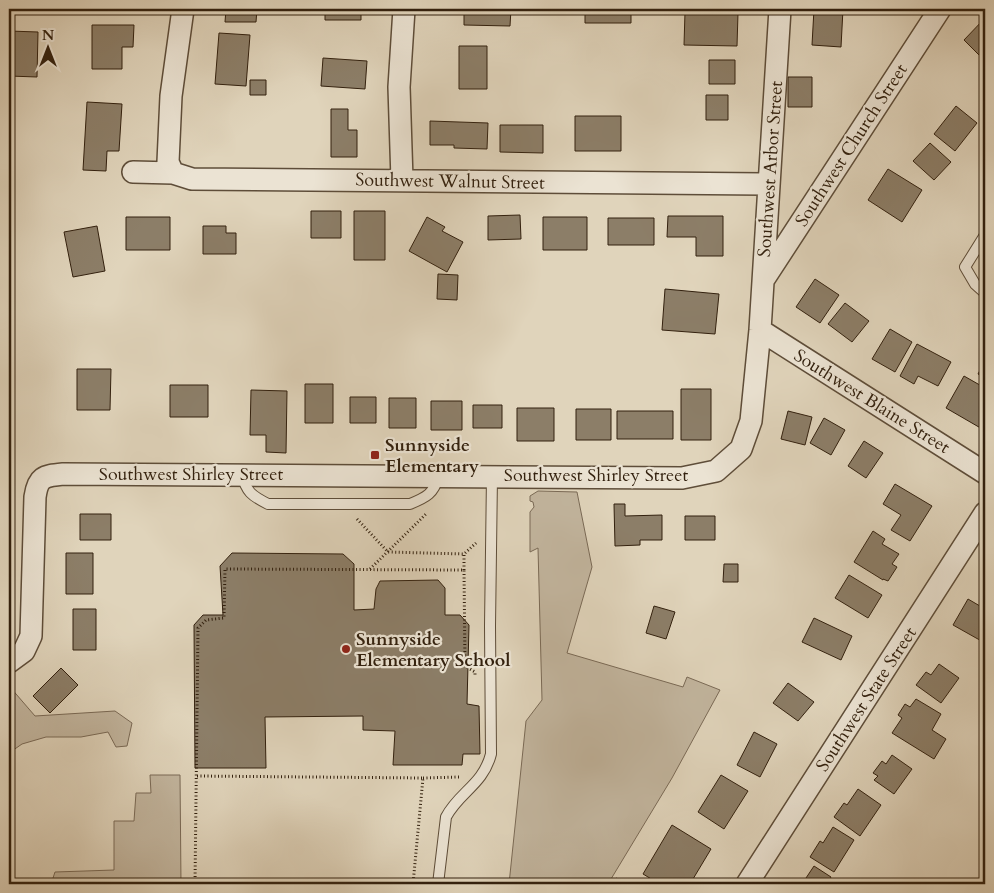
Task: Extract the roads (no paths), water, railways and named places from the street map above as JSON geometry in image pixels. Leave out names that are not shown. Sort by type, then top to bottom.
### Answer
[{"type":"street","points":[[173,173],[168,162],[171,96],[183,9]]},
{"type":"street","points":[[402,180],[399,87],[404,9]]},
{"type":"street","name":"Southwest Arbor Street","points":[[760,330],[780,9]]},
{"type":"street","name":"Southwest Church Street","points":[[763,281],[940,9]]},
{"type":"street","name":"Southwest Walnut Street","points":[[132,172],[173,173],[192,179],[769,184]]},
{"type":"street","name":"Southwest Blaine Street","points":[[760,330],[985,473]]},
{"type":"street","name":"Southwest Shirley Street","points":[[9,662],[24,651],[31,636],[35,498],[37,485],[42,478],[63,474],[242,474],[682,478],[716,471],[741,449],[751,421],[760,330]]},
{"type":"street","name":"Southwest State Street","points":[[747,884],[985,513]]},
{"type":"lane","points":[[985,235],[965,267],[975,284],[985,293]]},
{"type":"lane","points":[[242,474],[245,487],[257,498],[268,504],[410,504],[424,498],[434,490],[439,476]]},
{"type":"lane","points":[[438,884],[446,817],[450,809],[487,768],[491,754],[492,476]]},
{"type":"place","name":"Sunnyside Elementary","points":[[375,455]]},
{"type":"place","name":"Sunnyside Elementary School","points":[[346,649]]}]
